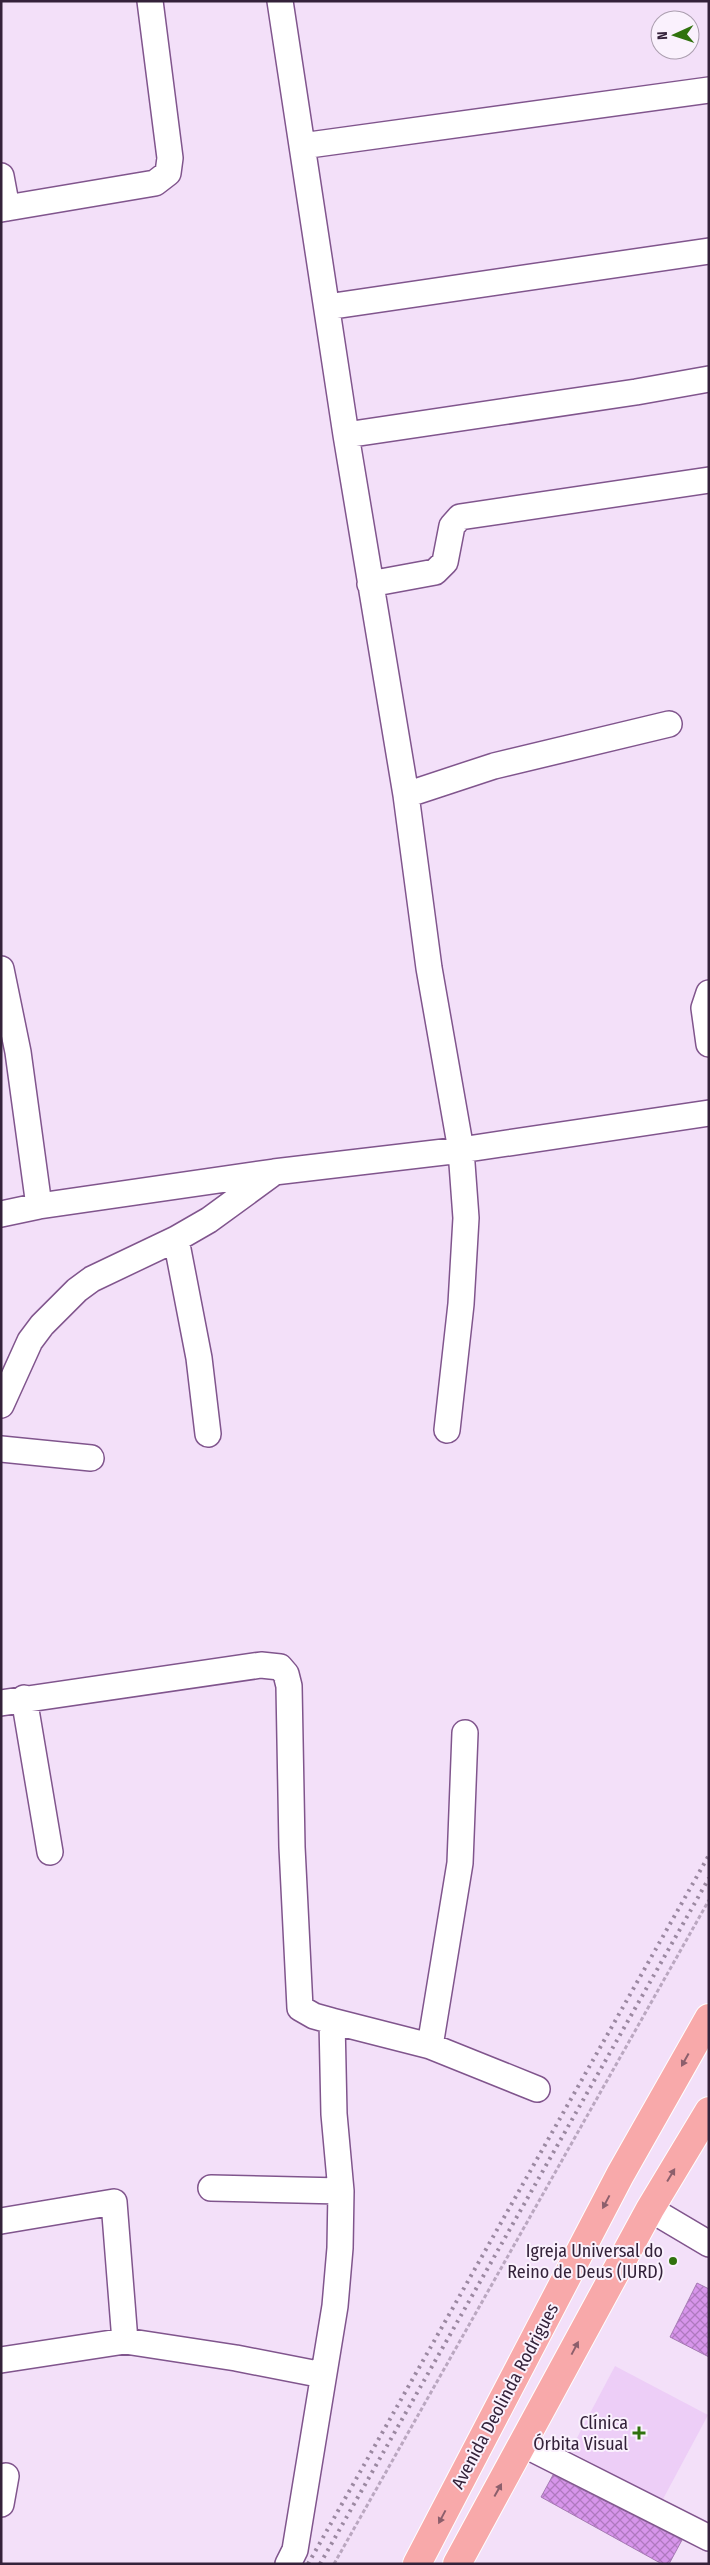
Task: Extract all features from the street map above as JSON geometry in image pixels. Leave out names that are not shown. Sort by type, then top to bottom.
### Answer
[{"type":"highway","name":"Avenida Deolinda Rodrigues","points":[[417,2564],[620,2176],[709,2018]]},
{"type":"highway","points":[[458,2564],[650,2210],[709,2111]]},
{"type":"street","points":[[1,176],[4,209],[156,183],[168,173],[170,158],[150,1]]},
{"type":"street","points":[[280,1],[346,435],[406,795],[429,968],[461,1150],[466,1218],[461,1304],[447,1430]]},
{"type":"street","points":[[302,146],[709,90]]},
{"type":"street","points":[[327,307],[709,251]]},
{"type":"street","points":[[346,435],[636,392],[709,379]]},
{"type":"street","points":[[370,584],[435,572],[445,562],[452,526],[460,517],[709,480]]},
{"type":"street","points":[[406,795],[494,766],[669,724]]},
{"type":"street","points":[[1,969],[18,1052],[39,1206]]},
{"type":"street","points":[[709,993],[704,1008],[709,1044]]},
{"type":"street","points":[[1,1214],[39,1206],[274,1172],[461,1150],[709,1113]]},
{"type":"street","points":[[1,1405],[30,1341],[42,1325],[77,1290],[92,1279],[176,1239],[209,1220],[274,1172]]},
{"type":"street","points":[[176,1239],[199,1358],[208,1434]]},
{"type":"street","points":[[1,1450],[91,1458]]},
{"type":"street","points":[[50,1852],[12,1701],[261,1664],[280,1667],[286,1674],[289,1686],[292,1847],[300,2008],[314,2016],[430,2046],[537,2090]]},
{"type":"street","points":[[430,2046],[460,1863],[465,1733]]},
{"type":"street","points":[[288,2564],[294,2550],[335,2306],[340,2248],[341,2191],[334,2114],[332,2021]]},
{"type":"street","points":[[211,2188],[341,2191]]},
{"type":"street","points":[[1,2220],[114,2202],[124,2341]]},
{"type":"street","points":[[650,2210],[709,2244]]},
{"type":"street","points":[[1,2360],[124,2341],[236,2358],[323,2375]]},
{"type":"street","points":[[523,2444],[709,2538]]},
{"type":"street","points":[[1,2504],[6,2476]]},
{"type":"path","points":[[334,2564],[709,1900]]},
{"type":"shaded area","name":"Clínica Órbita Visual","points":[[615,2366],[708,2415],[662,2501],[570,2451]]},
{"type":"building","points":[[697,2283],[709,2289],[709,2357],[670,2337]]},
{"type":"building","points":[[553,2475],[682,2540],[669,2564],[662,2564],[541,2497]]},
{"type":"railway","points":[[308,2564],[709,1855]]},
{"type":"railway","points":[[320,2564],[709,1878]]},
{"type":"place","name":"Igreja Universal do Reino de Deus (IURD)","points":[[673,2261]]},
{"type":"place","name":"Clínica Órbita Visual","points":[[639,2433]]}]
